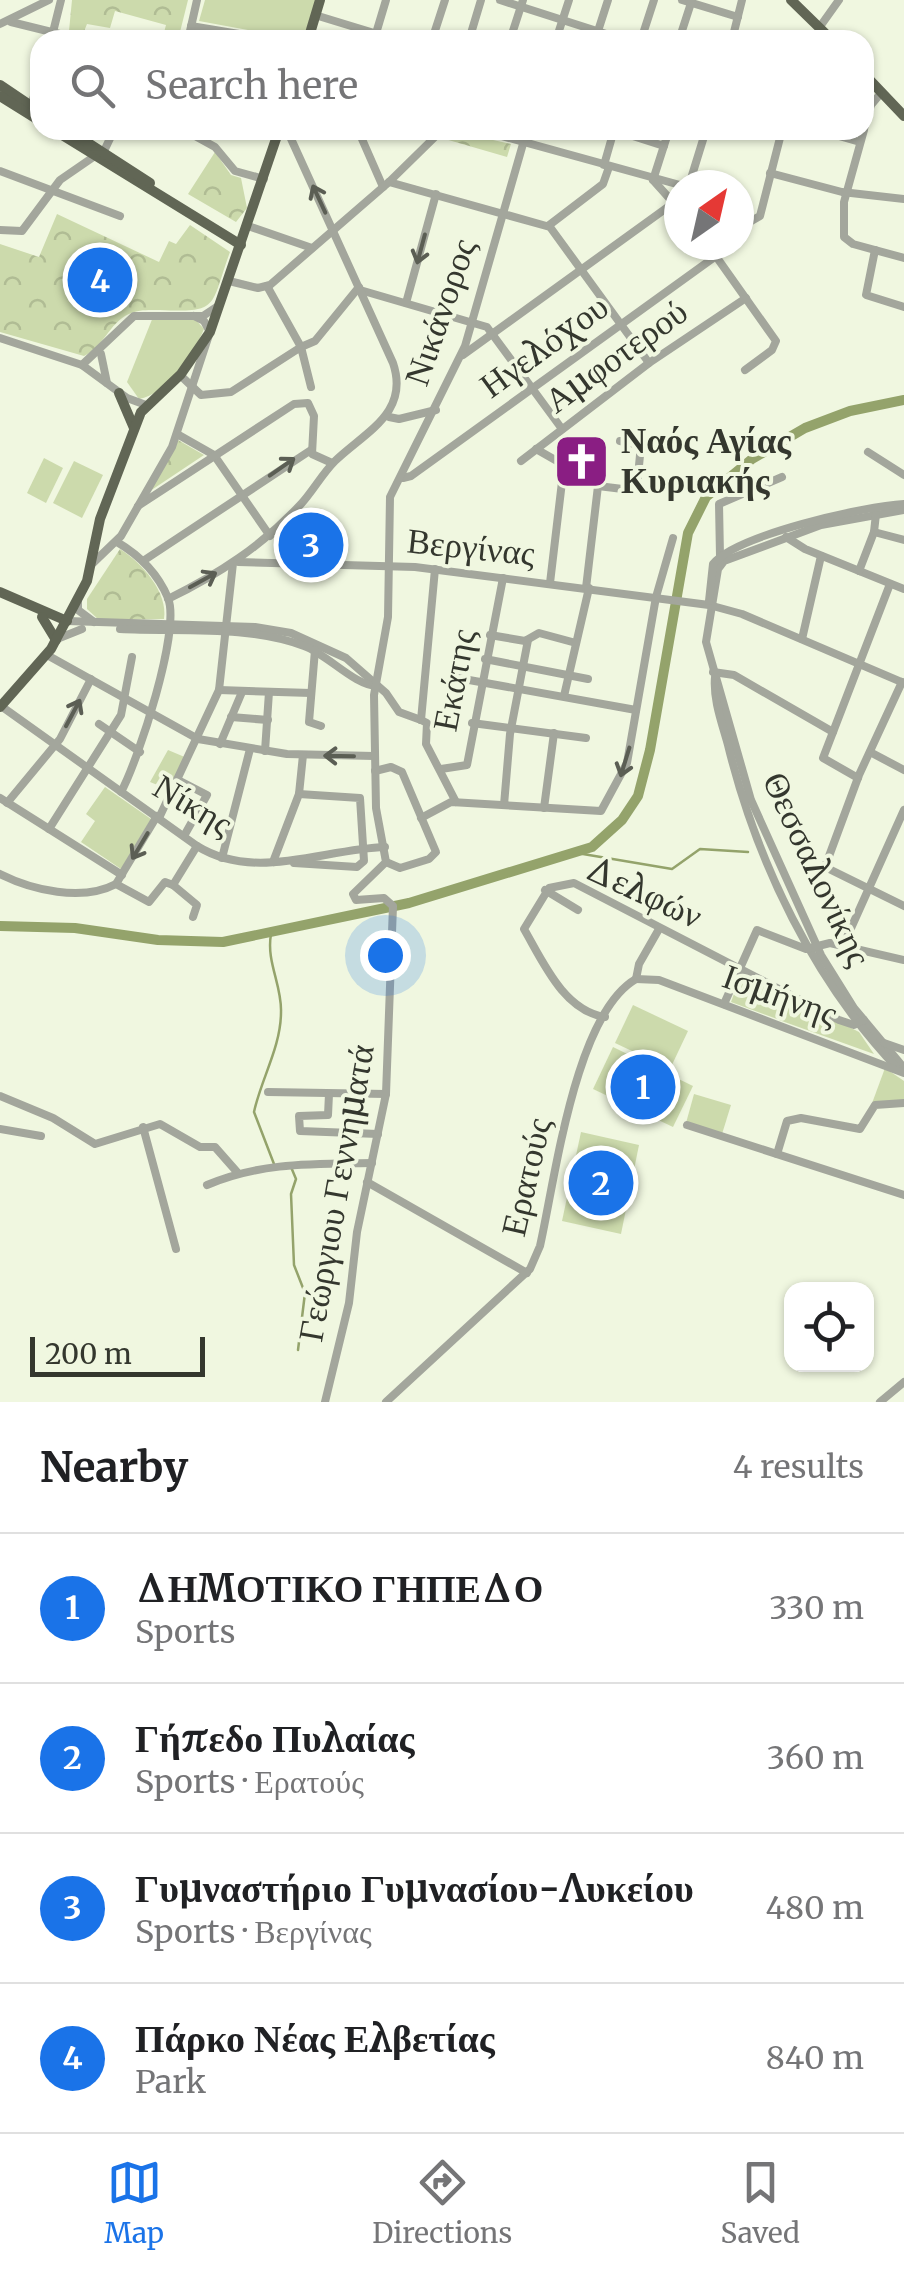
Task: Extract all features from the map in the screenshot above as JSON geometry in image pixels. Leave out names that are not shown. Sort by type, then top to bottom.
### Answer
[{"type":"main road","points":[[311,30],[320,0]]},
{"type":"main road","points":[[792,0],[820,30]]},
{"type":"main road","points":[[874,84],[904,116]]},
{"type":"main road","points":[[0,86],[30,105]]},
{"type":"main road","points":[[0,96],[30,116]]},
{"type":"main road","points":[[73,140],[241,245]]},
{"type":"main road","points":[[81,140],[97,153]]},
{"type":"main road","points":[[0,707],[47,655],[78,599],[93,564],[100,519],[146,405],[180,375],[210,332],[279,140]]},
{"type":"main road","points":[[119,392],[134,429]]},
{"type":"main road","points":[[0,596],[65,624]]},
{"type":"main road","points":[[43,614],[67,607],[78,599]]},
{"type":"main road","points":[[43,614],[57,639]]},
{"type":"street","points":[[0,24],[50,0]]},
{"type":"street","points":[[54,30],[61,0]]},
{"type":"street","points":[[190,30],[197,0]]},
{"type":"street","points":[[377,30],[386,0]]},
{"type":"street","points":[[435,30],[445,0]]},
{"type":"street","points":[[471,30],[481,0]]},
{"type":"street","points":[[500,0],[522,3],[595,30]]},
{"type":"street","points":[[559,30],[568,0]]},
{"type":"street","points":[[598,30],[608,0]]},
{"type":"street","points":[[645,30],[654,0]]},
{"type":"street","points":[[735,30],[742,0]]},
{"type":"street","points":[[825,30],[840,0]]},
{"type":"street","points":[[681,30],[686,1],[738,17]]},
{"type":"street","points":[[513,30],[522,3]]},
{"type":"street","points":[[315,16],[355,30]]},
{"type":"street","points":[[11,22],[34,30]]},
{"type":"street","points":[[191,26],[215,30]]},
{"type":"street","points":[[874,101],[882,92]]},
{"type":"street","points":[[0,230],[22,231],[71,169],[97,153],[106,140]]},
{"type":"street","points":[[203,140],[216,147],[236,171],[264,179]]},
{"type":"street","points":[[168,598],[236,563],[270,536],[332,463],[389,416],[396,385],[393,363],[334,230],[288,140]]},
{"type":"street","points":[[363,140],[386,184]]},
{"type":"street","points":[[228,281],[267,286],[432,140]]},
{"type":"street","points":[[516,140],[664,182]]},
{"type":"street","points":[[548,226],[602,184],[612,140]]},
{"type":"street","points":[[645,140],[664,146]]},
{"type":"street","points":[[654,180],[666,140]]},
{"type":"street","points":[[694,170],[703,140]]},
{"type":"street","points":[[754,219],[760,216],[779,140]]},
{"type":"street","points":[[853,140],[860,142],[842,222],[848,242],[904,258]]},
{"type":"street","name":"Νικάνορος","points":[[388,566],[392,492],[460,358],[523,142]]},
{"type":"street","points":[[0,171],[120,216]]},
{"type":"street","points":[[770,173],[846,192],[904,198]]},
{"type":"street","points":[[654,180],[664,190]]},
{"type":"street","points":[[386,184],[548,226],[650,363]]},
{"type":"street","points":[[406,303],[436,194]]},
{"type":"street","points":[[460,358],[491,331],[664,214]]},
{"type":"street","points":[[248,226],[312,248]]},
{"type":"street","points":[[876,250],[866,296],[904,307]]},
{"type":"street","name":"Ηγελόχου","points":[[403,478],[621,324],[700,260]]},
{"type":"street","points":[[721,260],[775,344],[745,370]]},
{"type":"street","points":[[267,286],[302,347],[311,386]]},
{"type":"street","points":[[359,289],[472,321],[491,331],[562,429]]},
{"type":"street","points":[[180,375],[205,396],[227,393],[314,342],[359,289]]},
{"type":"street","name":"Αμφοτερού","points":[[521,461],[650,363],[746,298]]},
{"type":"street","points":[[82,365],[134,316],[210,314],[221,302]]},
{"type":"street","points":[[93,564],[117,542],[177,434],[210,332],[204,321],[194,316]]},
{"type":"street","points":[[0,338],[82,365],[119,392],[146,405]]},
{"type":"street","points":[[101,350],[107,383]]},
{"type":"street","points":[[138,506],[287,408],[308,404],[314,416],[311,450],[316,458],[332,463]]},
{"type":"street","points":[[389,416],[399,419],[436,410]]},
{"type":"street","points":[[177,434],[214,456],[270,536]]},
{"type":"street","points":[[564,696],[588,588],[598,486],[634,489],[640,443],[620,441]]},
{"type":"street","points":[[536,449],[564,465],[550,582]]},
{"type":"street","points":[[144,561],[311,450]]},
{"type":"street","points":[[868,452],[904,475]]},
{"type":"street","points":[[720,556],[720,503],[782,477]]},
{"type":"street","points":[[709,604],[712,567],[720,556],[815,520],[904,507]]},
{"type":"street","points":[[709,604],[722,563],[800,532],[904,507]]},
{"type":"street","points":[[858,571],[874,532],[876,514]]},
{"type":"street","points":[[800,532],[800,547]]},
{"type":"street","points":[[874,532],[904,540]]},
{"type":"street","points":[[422,818],[456,802],[597,812],[626,766],[656,597],[673,538]]},
{"type":"street","points":[[786,538],[904,589]]},
{"type":"street","points":[[117,542],[144,561],[168,598],[168,628],[151,715],[140,752],[121,792]]},
{"type":"street","points":[[802,639],[821,556]]},
{"type":"street","points":[[0,874],[43,890],[98,890],[116,884],[178,780],[219,690],[236,563]]},
{"type":"street","name":"Βεργίνας","points":[[236,563],[435,569],[709,604],[903,683]]},
{"type":"street","points":[[375,772],[391,767],[402,772],[435,850],[429,859],[400,868],[386,862],[375,772],[374,756],[377,686],[388,618],[388,566]]},
{"type":"street","points":[[421,720],[435,569]]},
{"type":"street","name":"Εκάτης","points":[[441,769],[467,766],[472,723],[503,578]]},
{"type":"street","points":[[858,778],[823,758],[890,584]]},
{"type":"street","points":[[78,599],[83,616],[103,625]]},
{"type":"street","name":"Θεσσαλονίκης","points":[[709,604],[705,634],[743,790],[813,948],[861,1023],[902,1070]]},
{"type":"street","points":[[65,624],[82,630]]},
{"type":"street","points":[[65,624],[270,628],[311,640],[346,658],[399,712],[426,722],[426,742],[456,802]]},
{"type":"street","points":[[57,639],[82,630],[168,628]]},
{"type":"street","points":[[227,630],[315,650],[368,685],[377,686]]},
{"type":"street","points":[[490,635],[528,640],[540,632],[576,644]]},
{"type":"street","points":[[504,805],[511,728],[528,640]]},
{"type":"street","points":[[315,650],[309,722],[321,726]]},
{"type":"street","points":[[47,655],[198,739],[303,756],[374,756]]},
{"type":"street","points":[[49,829],[112,734],[126,700],[132,657]]},
{"type":"street","points":[[485,659],[588,679]]},
{"type":"street","points":[[714,674],[731,674],[834,732]]},
{"type":"street","points":[[458,678],[636,710]]},
{"type":"street","points":[[91,680],[60,739],[4,801],[122,875]]},
{"type":"street","points":[[903,683],[858,778],[826,870],[904,906]]},
{"type":"street","points":[[219,690],[311,693]]},
{"type":"street","points":[[220,744],[242,692]]},
{"type":"street","points":[[266,751],[270,692]]},
{"type":"street","name":"Νίκης","points":[[0,707],[197,846],[222,858],[276,862],[385,847]]},
{"type":"street","points":[[232,717],[268,720]]},
{"type":"street","points":[[472,723],[586,738]]},
{"type":"street","points":[[99,724],[140,752]]},
{"type":"street","points":[[544,808],[554,733]]},
{"type":"street","points":[[222,858],[250,749]]},
{"type":"street","points":[[870,752],[904,770]]},
{"type":"street","points":[[299,794],[360,798],[364,862],[359,867],[276,862],[299,794],[303,756]]},
{"type":"street","points":[[178,780],[207,794],[184,836]]},
{"type":"street","points":[[843,946],[904,810]]},
{"type":"street","points":[[173,885],[197,846]]},
{"type":"street","name":"Γεώργιου Γεννηματά","points":[[326,1402],[386,1094],[393,910],[384,898],[356,900],[353,894],[386,862]]},
{"type":"street","points":[[116,884],[146,902],[166,882],[173,885],[197,904],[192,917]]},
{"type":"street","name":"Δελφών","points":[[545,890],[574,883],[738,968],[861,1023]]},
{"type":"street","points":[[578,910],[545,890],[525,931],[561,989],[584,1012],[605,1017]]},
{"type":"street","name":"Ερατούς","points":[[386,1402],[527,1274],[540,1246],[578,1073],[605,1017],[636,979],[639,964],[659,929]]},
{"type":"street","points":[[724,1004],[753,933],[759,931],[813,948],[843,946],[904,960]]},
{"type":"street","name":"Ισμήνης","points":[[636,979],[651,978],[902,1070]]},
{"type":"street","points":[[872,1058],[881,1046],[904,1050]]},
{"type":"street","points":[[268,1092],[386,1094]]},
{"type":"street","points":[[330,1094],[328,1116],[299,1116],[298,1128],[304,1133],[378,1134]]},
{"type":"street","points":[[0,1096],[53,1118],[95,1144],[160,1124],[200,1148],[215,1147],[237,1172]]},
{"type":"street","points":[[778,1154],[781,1130],[791,1119],[860,1129],[875,1104],[904,1103]]},
{"type":"street","points":[[687,1124],[904,1196]]},
{"type":"street","points":[[143,1127],[176,1249]]},
{"type":"street","points":[[0,1128],[41,1136]]},
{"type":"street","points":[[207,1185],[237,1172],[288,1164],[372,1163]]},
{"type":"street","points":[[368,1182],[527,1274]]},
{"type":"street","points":[[880,1402],[904,1382]]},
{"type":"green space","points":[[72,0],[188,0],[180,30],[165,30],[166,25],[115,11],[110,28],[87,24],[85,30],[69,30]]},
{"type":"green space","points":[[205,0],[316,0],[306,30],[248,30],[199,21]]},
{"type":"green space","points":[[448,140],[511,144],[507,157]]},
{"type":"green space","points":[[215,152],[231,175],[241,178],[247,208],[236,222],[188,194]]},
{"type":"green space","points":[[57,214],[159,262],[169,241],[176,244],[190,225],[230,252],[215,295],[204,307],[194,310],[144,310],[129,314],[84,356],[0,332],[0,244],[39,257]]},
{"type":"green space","points":[[153,317],[195,319],[204,329],[169,381],[139,399],[127,382]]},
{"type":"green space","points":[[178,440],[204,455],[150,491]]},
{"type":"green space","points":[[44,458],[63,468],[46,503],[27,493]]},
{"type":"green space","points":[[74,461],[103,475],[82,518],[53,503]]},
{"type":"green space","points":[[120,549],[152,579],[162,599],[164,619],[99,620],[87,609],[87,599]]},
{"type":"green space","points":[[168,750],[187,758],[170,790],[150,782]]},
{"type":"green space","points":[[105,787],[151,819],[121,869],[81,842],[95,821],[86,814]]},
{"type":"green space","points":[[742,972],[786,995],[777,1019],[731,1002]]},
{"type":"green space","points":[[788,996],[859,1032],[874,1054],[779,1020]]},
{"type":"green space","points":[[633,1005],[688,1031],[670,1069],[615,1043]]},
{"type":"green space","points":[[613,1047],[693,1086],[673,1127],[593,1089]]},
{"type":"green space","points":[[885,1068],[904,1081],[904,1101],[871,1106]]},
{"type":"green space","points":[[694,1094],[731,1105],[722,1134],[686,1123]]},
{"type":"green space","points":[[581,1132],[639,1145],[621,1234],[562,1221]]},
{"type":"waterway","points":[[0,926],[75,928],[158,940],[223,942],[409,903],[592,847],[622,820],[638,796],[650,750],[688,533],[706,497],[752,459],[805,428],[850,411],[904,400]]},
{"type":"waterway","points":[[577,853],[672,869],[700,849],[748,852]]},
{"type":"waterway","points":[[271,934],[281,1002],[280,1025],[254,1112],[274,1164]]},
{"type":"waterway","points":[[291,1167],[296,1179],[291,1194],[294,1265],[305,1293],[298,1350]]},
{"type":"place","name":"Πάρκο Νέας Ελβετίας","points":[[100,280]]},
{"type":"place","name":"Ναός Αγίας Κυριακής","points":[[582,461]]},
{"type":"place","name":"Γυμναστήριο Γυμνασίου-Λυκείου","points":[[311,545]]},
{"type":"place","name":"ΔΗΜΟΤΙΚΟ ΓΗΠΕΔΟ","points":[[643,1087]]},
{"type":"place","name":"Γήπεδο Πυλαίας","points":[[601,1183]]}]
